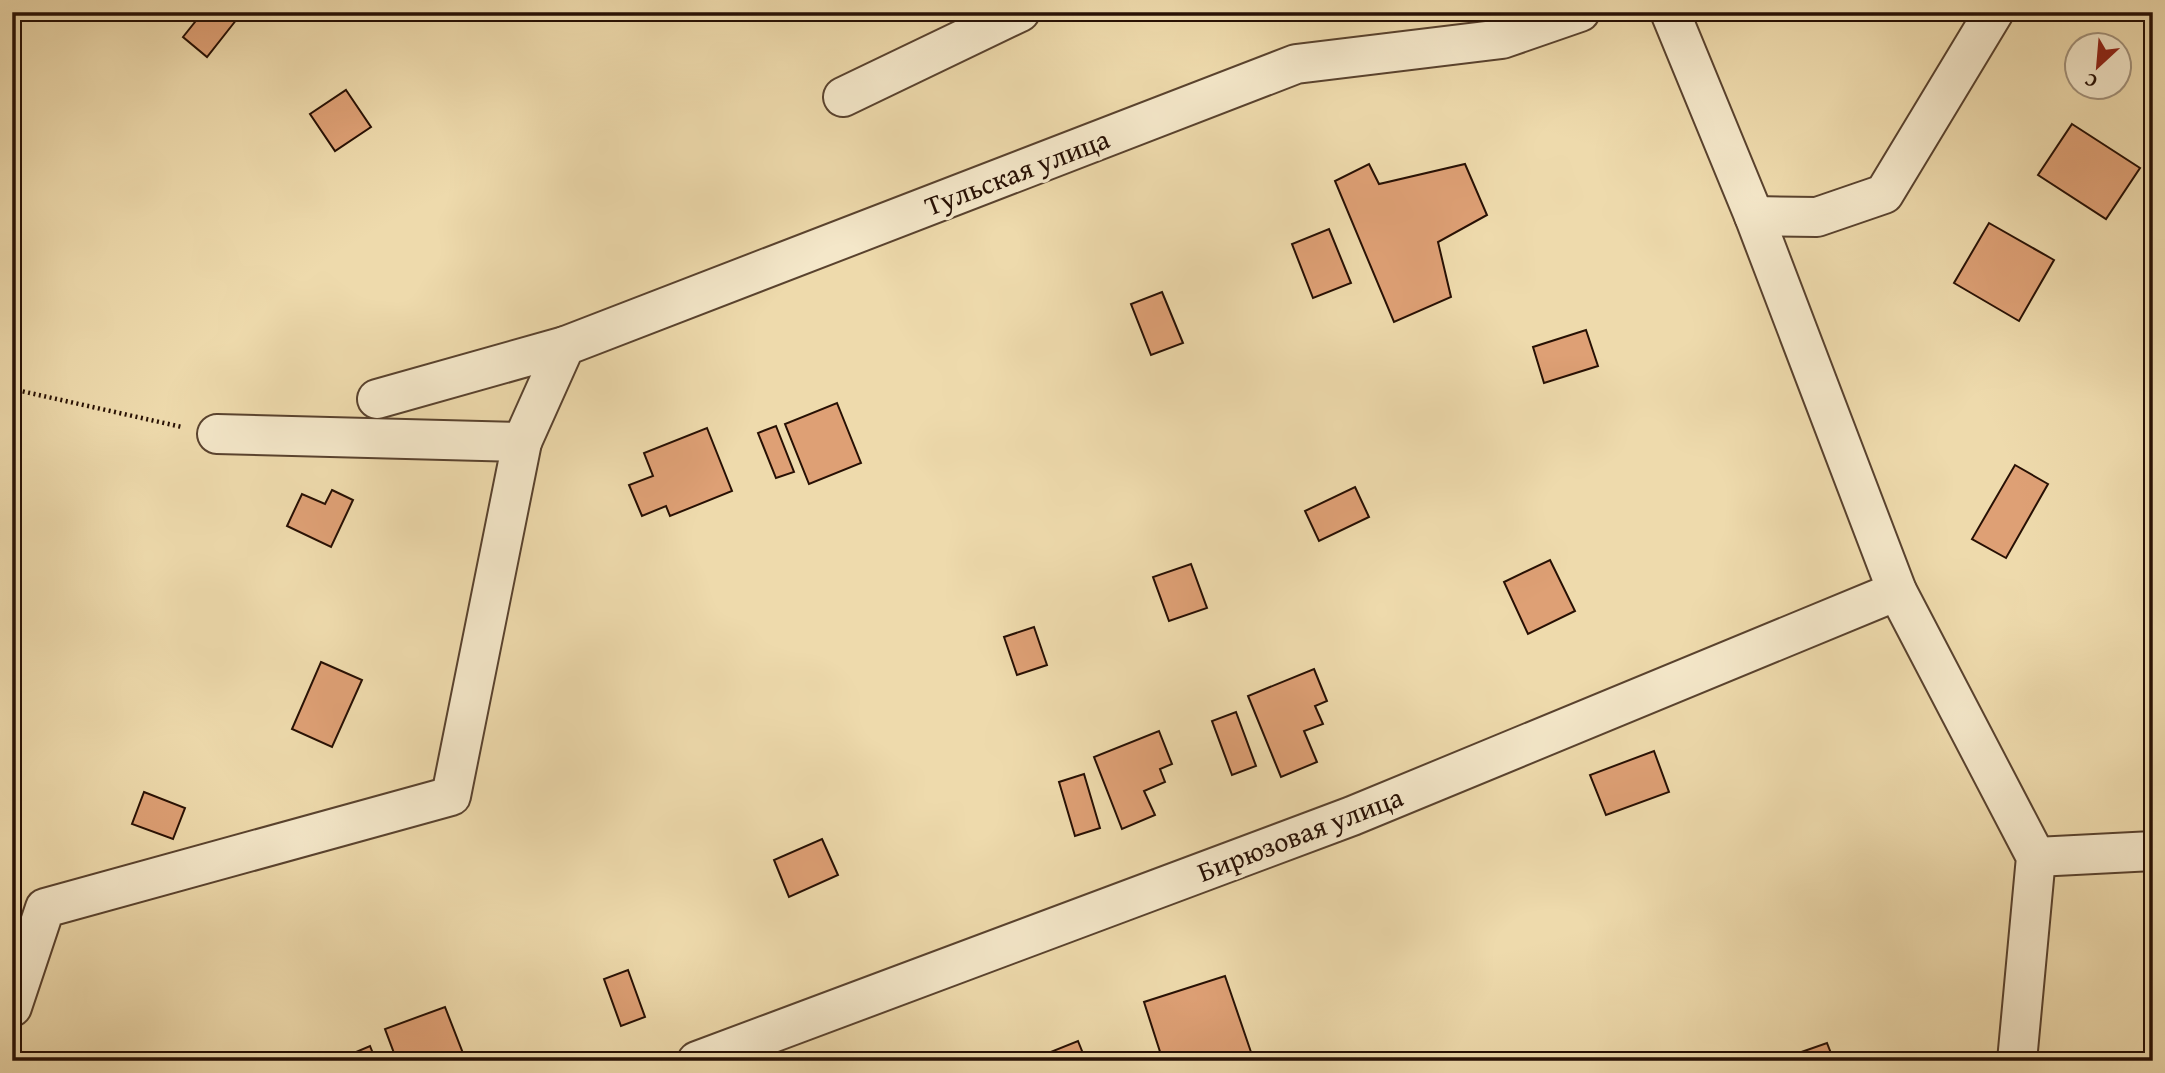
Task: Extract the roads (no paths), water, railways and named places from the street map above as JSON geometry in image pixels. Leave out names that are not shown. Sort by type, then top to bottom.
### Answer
[{"type":"street","points":[[843,97],[1020,12]]},
{"type":"street","name":"Тульская улица","points":[[377,399],[565,346],[1296,64],[1502,39],[1580,12]]},
{"type":"street","points":[[1670,12],[1754,216],[1897,591],[2036,857],[2017,1061]]},
{"type":"street","points":[[1754,216],[1817,217],[1884,194],[1994,12]]},
{"type":"street","points":[[12,1007],[46,908],[451,796],[522,442],[565,346]]},
{"type":"street","points":[[217,435],[522,442]]},
{"type":"street","name":"Бирюзовая улица","points":[[698,1061],[1352,816],[1897,591]]},
{"type":"street","points":[[2036,857],[2153,851]]}]
